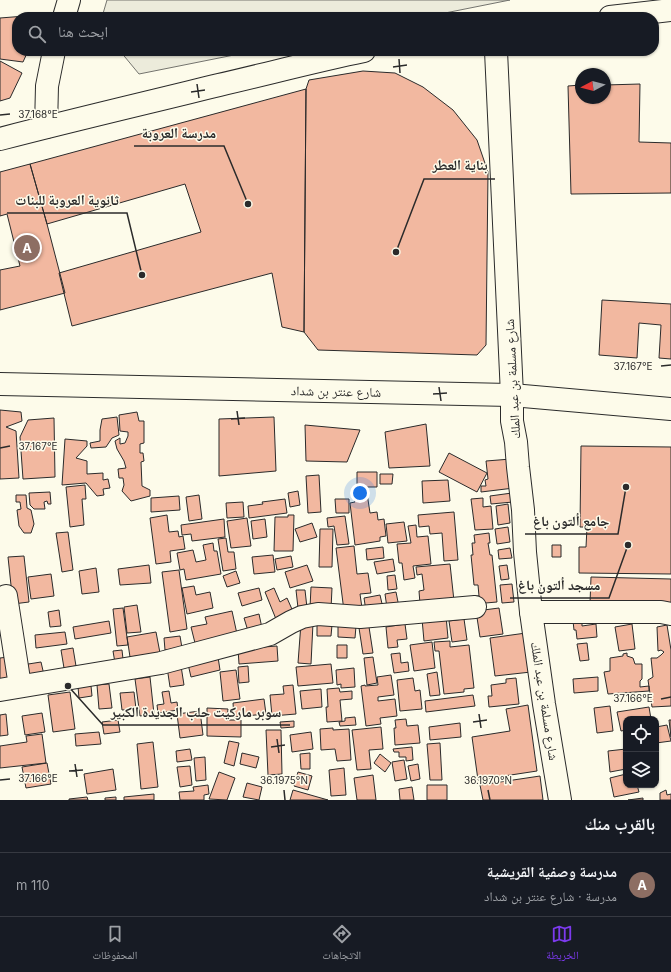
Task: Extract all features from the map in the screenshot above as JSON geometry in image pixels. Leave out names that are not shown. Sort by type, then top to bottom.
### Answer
[{"type":"street","points":[[65,12],[69,0]]},
{"type":"street","points":[[654,12],[671,10]]},
{"type":"street","points":[[46,127],[47,86],[53,56]]},
{"type":"street","points":[[0,139],[338,56]]},
{"type":"street","name":"شارع مسلمة بن عبد الملك","points":[[496,56],[512,421],[516,442],[523,510],[525,552],[531,612],[560,800]]},
{"type":"street","name":"شارع عنتر بن شداد","points":[[0,384],[512,395],[671,409]]},
{"type":"street","points":[[6,596],[10,688],[161,663],[270,634],[302,617],[318,614],[360,617],[474,607]]},
{"type":"street","points":[[531,612],[661,612],[671,614]]},
{"type":"shaded area","points":[[107,0],[510,0],[450,12],[103,12]]},
{"type":"shaded area","points":[[124,56],[229,56],[139,74]]},
{"type":"building","points":[[12,17],[12,56],[26,56],[23,62],[0,59],[0,18]]},
{"type":"building","points":[[0,61],[22,73],[10,98],[0,101]]},
{"type":"building","points":[[363,71],[395,73],[423,87],[453,110],[477,140],[488,172],[486,345],[477,355],[318,350],[304,332],[306,89],[309,80]]},
{"type":"building","points":[[640,84],[639,142],[671,143],[671,193],[571,194],[568,86],[575,85],[575,104],[611,104],[611,85]]},
{"type":"building","points":[[306,89],[304,332],[282,327],[272,273],[72,326],[59,273],[201,232],[185,184],[47,224],[30,164]]},
{"type":"building","points":[[30,164],[65,293],[0,310],[0,270],[20,266],[7,214],[0,216],[0,172]]},
{"type":"building","points":[[602,300],[671,304],[671,359],[659,358],[661,325],[639,323],[637,358],[599,355]]},
{"type":"building","points":[[0,410],[21,412],[22,421],[6,427],[16,431],[19,478],[0,479]]},
{"type":"building","points":[[137,412],[139,421],[144,421],[144,443],[140,444],[140,453],[143,453],[144,461],[141,462],[142,486],[150,490],[150,496],[131,501],[122,491],[124,485],[123,478],[119,478],[118,469],[126,468],[115,441],[120,438],[120,444],[125,443],[128,436],[128,432],[120,431],[119,415]]},
{"type":"building","points":[[117,417],[119,435],[112,438],[106,447],[91,448],[90,443],[100,441],[102,419]]},
{"type":"building","points":[[274,417],[276,471],[219,476],[219,419]]},
{"type":"building","points":[[54,418],[55,477],[23,479],[20,437],[28,420]]},
{"type":"building","points":[[426,424],[430,466],[389,468],[385,432]]},
{"type":"building","points":[[305,425],[360,430],[347,462],[306,461]]},
{"type":"building","points":[[65,439],[87,441],[87,446],[76,458],[87,461],[87,474],[103,473],[103,480],[108,479],[110,488],[103,489],[104,495],[97,496],[86,483],[62,485]]},
{"type":"building","points":[[581,446],[671,447],[671,574],[579,573],[579,547],[586,547],[587,527],[580,527]]},
{"type":"building","points":[[449,453],[487,473],[477,492],[439,472]]},
{"type":"building","points":[[511,459],[514,488],[481,492],[481,486],[486,486],[485,480],[488,479],[486,461]]},
{"type":"building","points":[[357,472],[377,472],[377,487],[357,487]]},
{"type":"building","points":[[380,474],[393,474],[392,484],[380,484]]},
{"type":"building","points":[[319,475],[321,512],[308,513],[306,476]]},
{"type":"building","points":[[448,480],[450,501],[423,503],[422,481]]},
{"type":"building","points":[[85,485],[86,499],[82,499],[84,525],[70,527],[66,487]]},
{"type":"building","points":[[298,491],[300,505],[290,507],[288,493]]},
{"type":"building","points":[[50,492],[51,504],[48,504],[47,501],[44,502],[45,509],[34,509],[30,505],[29,493]]},
{"type":"building","points":[[367,493],[370,513],[377,512],[378,520],[384,519],[386,536],[380,537],[380,541],[355,545],[350,503],[355,502],[354,495]]},
{"type":"building","points":[[512,493],[513,502],[491,504],[490,496]]},
{"type":"building","points":[[16,495],[26,495],[27,508],[31,510],[34,524],[31,533],[24,533],[19,526],[17,510],[21,509],[20,502],[16,502]]},
{"type":"building","points":[[199,495],[202,519],[189,521],[186,497]]},
{"type":"building","points":[[179,496],[180,510],[151,512],[151,498]]},
{"type":"building","points":[[483,498],[483,507],[491,506],[493,529],[475,530],[471,499]]},
{"type":"building","points":[[285,499],[287,513],[249,518],[248,506],[263,504],[262,502]]},
{"type":"building","points":[[335,499],[349,499],[349,513],[336,513]]},
{"type":"building","points":[[243,502],[244,517],[227,518],[226,503]]},
{"type":"building","points":[[508,504],[510,523],[498,525],[496,506]]},
{"type":"building","points":[[454,512],[458,560],[444,561],[442,533],[430,534],[429,526],[419,527],[418,515]]},
{"type":"building","points":[[167,515],[169,532],[178,531],[179,537],[183,536],[185,549],[170,551],[171,562],[156,564],[150,518]]},
{"type":"building","points":[[288,515],[294,515],[293,551],[274,551],[275,517],[288,517]]},
{"type":"building","points":[[345,516],[349,544],[337,545],[334,526],[328,527],[327,518]]},
{"type":"building","points":[[247,518],[251,546],[231,548],[227,521]]},
{"type":"building","points":[[224,519],[225,537],[192,541],[191,534],[182,535],[181,525]]},
{"type":"building","points":[[265,519],[267,537],[253,539],[251,521]]},
{"type":"building","points":[[404,522],[407,541],[388,543],[386,524]]},
{"type":"building","points":[[312,523],[317,537],[300,542],[295,529]]},
{"type":"building","points":[[416,525],[417,537],[428,536],[431,564],[413,566],[415,578],[404,580],[402,563],[399,563],[397,544],[411,543],[408,526]]},
{"type":"building","points":[[508,527],[510,542],[497,544],[495,529]]},
{"type":"building","points":[[320,529],[333,529],[332,567],[319,567]]},
{"type":"building","points":[[68,532],[73,570],[62,572],[56,533]]},
{"type":"building","points":[[489,533],[490,543],[488,543],[490,555],[492,555],[497,602],[474,604],[473,596],[479,596],[478,585],[474,585],[471,555],[473,555],[472,543],[475,543],[474,535]]},
{"type":"building","points":[[226,538],[228,552],[234,552],[236,569],[223,571],[218,539]]},
{"type":"building","points":[[213,543],[214,551],[217,551],[221,574],[186,580],[184,569],[180,570],[177,553],[193,550],[196,562],[206,560],[203,545]]},
{"type":"building","points":[[552,545],[561,545],[561,557],[552,557]]},
{"type":"building","points":[[354,546],[357,574],[368,573],[371,593],[360,594],[362,608],[344,611],[336,548]]},
{"type":"building","points":[[383,547],[384,558],[367,560],[366,549]]},
{"type":"building","points":[[510,548],[512,558],[499,559],[498,550]]},
{"type":"building","points":[[273,555],[275,572],[254,574],[252,557]]},
{"type":"building","points":[[24,556],[29,602],[13,604],[8,557]]},
{"type":"building","points":[[291,556],[293,567],[277,570],[275,559]]},
{"type":"building","points":[[393,559],[395,571],[377,574],[374,562]]},
{"type":"building","points":[[450,564],[454,601],[420,604],[419,591],[424,590],[422,574],[417,575],[416,567]]},
{"type":"building","points":[[149,565],[151,583],[120,585],[118,569]]},
{"type":"building","points":[[307,565],[313,581],[290,588],[285,572]]},
{"type":"building","points":[[507,565],[509,579],[501,580],[499,566]]},
{"type":"building","points":[[96,568],[99,592],[82,594],[79,571]]},
{"type":"building","points":[[179,570],[187,629],[170,632],[162,572]]},
{"type":"building","points":[[236,571],[240,583],[227,587],[223,576]]},
{"type":"building","points":[[51,574],[54,596],[31,599],[28,577]]},
{"type":"building","points":[[395,575],[397,589],[388,590],[387,576]]},
{"type":"building","points":[[591,577],[671,579],[671,605],[590,603]]},
{"type":"building","points":[[512,584],[514,602],[502,603],[500,585]]},
{"type":"building","points":[[194,586],[196,595],[210,592],[213,608],[187,614],[182,588]]},
{"type":"building","points":[[311,587],[332,588],[331,609],[310,608]]},
{"type":"building","points":[[259,588],[262,600],[242,606],[238,593]]},
{"type":"building","points":[[274,588],[280,602],[287,598],[295,616],[278,624],[265,592]]},
{"type":"building","points":[[296,590],[305,590],[307,608],[298,608]]},
{"type":"building","points":[[396,592],[399,607],[387,608],[385,594]]},
{"type":"building","points":[[380,595],[383,608],[366,611],[364,598]]},
{"type":"building","points":[[137,605],[141,632],[127,633],[124,607]]},
{"type":"building","points":[[123,608],[128,645],[117,646],[113,609]]},
{"type":"building","points":[[499,608],[503,634],[480,637],[476,611]]},
{"type":"building","points":[[59,610],[61,626],[50,627],[48,612]]},
{"type":"building","points":[[232,611],[237,634],[195,643],[191,627],[207,624],[205,617]]},
{"type":"building","points":[[259,614],[262,628],[248,631],[244,618]]},
{"type":"building","points":[[446,616],[448,638],[424,641],[422,619]]},
{"type":"building","points":[[464,619],[467,640],[452,642],[449,621]]},
{"type":"building","points":[[582,620],[582,626],[596,624],[597,637],[577,639],[573,621]]},
{"type":"building","points":[[109,621],[111,633],[75,639],[73,627]]},
{"type":"building","points":[[301,623],[313,623],[311,664],[298,663]]},
{"type":"building","points":[[317,624],[332,625],[331,636],[317,636]]},
{"type":"building","points":[[405,624],[407,639],[397,640],[398,647],[388,648],[386,627]]},
{"type":"building","points":[[632,624],[635,649],[619,651],[615,627]]},
{"type":"building","points":[[338,625],[356,626],[355,638],[338,637]]},
{"type":"building","points":[[667,625],[671,650],[671,706],[652,707],[648,680],[653,677],[651,658],[657,658],[664,652],[661,650],[658,651],[657,627]]},
{"type":"building","points":[[369,627],[373,653],[363,654],[359,628]]},
{"type":"building","points":[[65,632],[67,644],[36,648],[35,635]]},
{"type":"building","points":[[156,632],[160,653],[130,657],[127,637]]},
{"type":"building","points":[[526,633],[531,672],[495,676],[490,638]]},
{"type":"building","points":[[180,636],[182,648],[165,650],[164,638]]},
{"type":"building","points":[[450,641],[450,647],[469,645],[474,688],[464,689],[464,692],[444,694],[439,651],[435,651],[434,642]]},
{"type":"building","points":[[432,642],[435,668],[414,671],[410,645]]},
{"type":"building","points":[[587,643],[589,660],[580,661],[577,644]]},
{"type":"building","points":[[337,645],[347,645],[347,658],[337,658]]},
{"type":"building","points":[[277,646],[278,661],[239,664],[238,649]]},
{"type":"building","points":[[73,648],[76,666],[64,668],[61,650]]},
{"type":"building","points":[[122,650],[124,668],[116,669],[113,651]]},
{"type":"building","points":[[400,653],[401,663],[408,662],[409,671],[394,673],[391,654]]},
{"type":"building","points":[[627,653],[627,656],[633,658],[635,664],[642,664],[642,679],[640,681],[640,687],[649,686],[649,691],[608,694],[604,672],[610,671],[610,658],[623,656],[623,654]]},
{"type":"building","points":[[8,657],[11,679],[0,681],[0,658]]},
{"type":"building","points":[[218,657],[220,670],[191,677],[188,664]]},
{"type":"building","points":[[373,657],[377,683],[367,685],[364,658]]},
{"type":"building","points":[[41,662],[44,675],[24,678],[22,665]]},
{"type":"building","points":[[331,664],[333,683],[298,686],[296,667]]},
{"type":"building","points":[[181,666],[184,685],[170,687],[167,667]]},
{"type":"building","points":[[248,666],[249,682],[239,683],[238,667]]},
{"type":"building","points":[[354,668],[355,687],[341,688],[341,684],[337,685],[336,670]]},
{"type":"building","points":[[236,670],[240,699],[223,701],[220,672]]},
{"type":"building","points":[[437,672],[440,695],[430,696],[427,674]]},
{"type":"building","points":[[391,675],[394,695],[378,697],[378,701],[395,699],[397,716],[380,718],[381,724],[366,726],[361,686],[378,685],[377,677]]},
{"type":"building","points":[[150,677],[154,714],[140,716],[135,679]]},
{"type":"building","points":[[598,677],[598,691],[574,693],[573,679]]},
{"type":"building","points":[[413,678],[415,691],[420,690],[422,709],[400,711],[397,680]]},
{"type":"building","points":[[516,678],[519,704],[489,707],[488,696],[492,696],[491,685],[506,683],[506,679]]},
{"type":"building","points":[[109,684],[112,708],[99,709],[97,685]]},
{"type":"building","points":[[293,685],[296,714],[272,716],[270,695],[284,694],[283,686]]},
{"type":"building","points":[[91,686],[92,696],[79,698],[78,687]]},
{"type":"building","points":[[339,688],[340,692],[352,691],[352,699],[340,700],[342,721],[327,722],[327,689]]},
{"type":"building","points":[[321,689],[322,707],[302,709],[300,691]]},
{"type":"building","points":[[169,691],[171,703],[177,702],[178,710],[158,713],[157,705],[164,704],[162,692]]},
{"type":"building","points":[[70,692],[75,729],[53,732],[48,695]]},
{"type":"building","points":[[134,692],[136,709],[122,710],[120,693]]},
{"type":"building","points":[[473,695],[475,706],[426,712],[425,701]]},
{"type":"building","points":[[264,699],[266,714],[234,717],[233,703]]},
{"type":"building","points":[[528,705],[537,771],[478,780],[472,737],[510,731],[506,709]]},
{"type":"building","points":[[610,706],[613,731],[597,733],[594,708]]},
{"type":"building","points":[[649,707],[650,716],[623,716],[623,731],[621,731],[617,712]]},
{"type":"building","points":[[207,708],[228,709],[227,720],[241,720],[241,737],[207,736]]},
{"type":"building","points":[[200,711],[203,735],[180,738],[177,714]]},
{"type":"building","points":[[42,713],[45,732],[25,735],[22,716]]},
{"type":"building","points":[[6,714],[8,735],[0,736],[0,715]]},
{"type":"building","points":[[355,717],[356,725],[340,726],[339,722],[345,721],[345,718]]},
{"type":"building","points":[[406,719],[407,726],[418,725],[420,743],[395,745],[395,720]]},
{"type":"building","points":[[118,720],[120,732],[104,734],[102,722]]},
{"type":"building","points":[[669,720],[671,720],[671,737]]},
{"type":"building","points":[[294,721],[294,727],[281,728],[280,722]]},
{"type":"building","points":[[460,723],[461,737],[430,740],[429,727]]},
{"type":"building","points":[[667,725],[671,741],[659,743],[659,726]]},
{"type":"building","points":[[381,727],[383,749],[369,750],[371,769],[357,770],[352,730]]},
{"type":"building","points":[[333,728],[333,730],[349,729],[351,760],[337,761],[335,749],[321,750],[320,729]]},
{"type":"building","points":[[266,730],[281,730],[282,774],[268,775]]},
{"type":"building","points":[[99,732],[101,744],[76,746],[75,734]]},
{"type":"building","points":[[311,732],[313,749],[292,752],[290,735]]},
{"type":"building","points":[[42,734],[46,763],[0,768],[0,746],[27,742],[26,736]]},
{"type":"building","points":[[229,741],[239,743],[234,766],[224,763]]},
{"type":"building","points":[[153,742],[158,787],[141,789],[137,744]]},
{"type":"building","points":[[440,743],[442,780],[430,780],[427,744]]},
{"type":"building","points":[[412,747],[413,760],[406,761],[406,757],[399,757],[399,752],[394,752],[393,749]]},
{"type":"building","points":[[190,749],[192,760],[177,762],[176,751]]},
{"type":"building","points":[[623,749],[623,770],[610,772],[608,751]]},
{"type":"building","points":[[242,753],[259,757],[256,768],[240,764]]},
{"type":"building","points":[[310,753],[310,769],[301,769],[300,754]]},
{"type":"building","points":[[380,754],[391,763],[385,772],[374,763]]},
{"type":"building","points":[[205,757],[206,780],[196,781],[194,758]]},
{"type":"building","points":[[404,760],[407,779],[395,781],[392,762]]},
{"type":"building","points":[[47,763],[51,784],[26,788],[22,767]]},
{"type":"building","points":[[418,764],[420,779],[411,781],[408,766]]},
{"type":"building","points":[[190,766],[192,785],[180,787],[177,767]]},
{"type":"building","points":[[344,768],[346,795],[331,796],[329,770]]},
{"type":"building","points":[[113,769],[116,790],[87,794],[84,774]]},
{"type":"building","points":[[219,772],[235,778],[227,800],[209,799]]},
{"type":"building","points":[[298,772],[312,776],[308,790],[294,786]]},
{"type":"building","points":[[373,775],[376,800],[357,800],[354,778]]},
{"type":"building","points":[[623,775],[623,788],[638,788],[639,792],[614,797],[610,778]]},
{"type":"building","points":[[540,776],[543,800],[483,800],[480,785]]},
{"type":"building","points":[[247,783],[262,787],[259,800],[243,797]]},
{"type":"building","points":[[208,785],[209,794],[204,795],[204,800],[180,800],[179,792],[194,791],[193,787]]},
{"type":"building","points":[[427,785],[447,785],[447,800],[427,800]]},
{"type":"building","points":[[412,787],[414,800],[400,800],[399,789]]},
{"type":"building","points":[[293,790],[328,800],[290,800]]},
{"type":"building","points":[[666,790],[667,795],[671,794],[671,800],[660,800],[660,793]]},
{"type":"building","points":[[154,794],[154,800],[124,800],[124,797]]},
{"type":"building","points":[[87,797],[88,800],[69,800],[69,799]]},
{"type":"building","points":[[116,797],[116,800],[105,800],[105,798]]},
{"type":"building","points":[[643,798],[643,800],[628,800]]},
{"type":"place","name":"مدرسة العروبة","points":[[248,204]]},
{"type":"place","name":"مدرسة وصفية القريشية","points":[[27,248]]},
{"type":"place","name":"بناية العطر","points":[[396,252]]},
{"type":"place","name":"ثانوية العروبة للبنات","points":[[142,275]]},
{"type":"place","name":"جامع ألتون باغ","points":[[626,487]]},
{"type":"place","name":"مسجد ألتون باغ","points":[[628,545]]},
{"type":"place","name":"سوبر ماركيت حلب الجديدة الكبير","points":[[68,686]]}]
